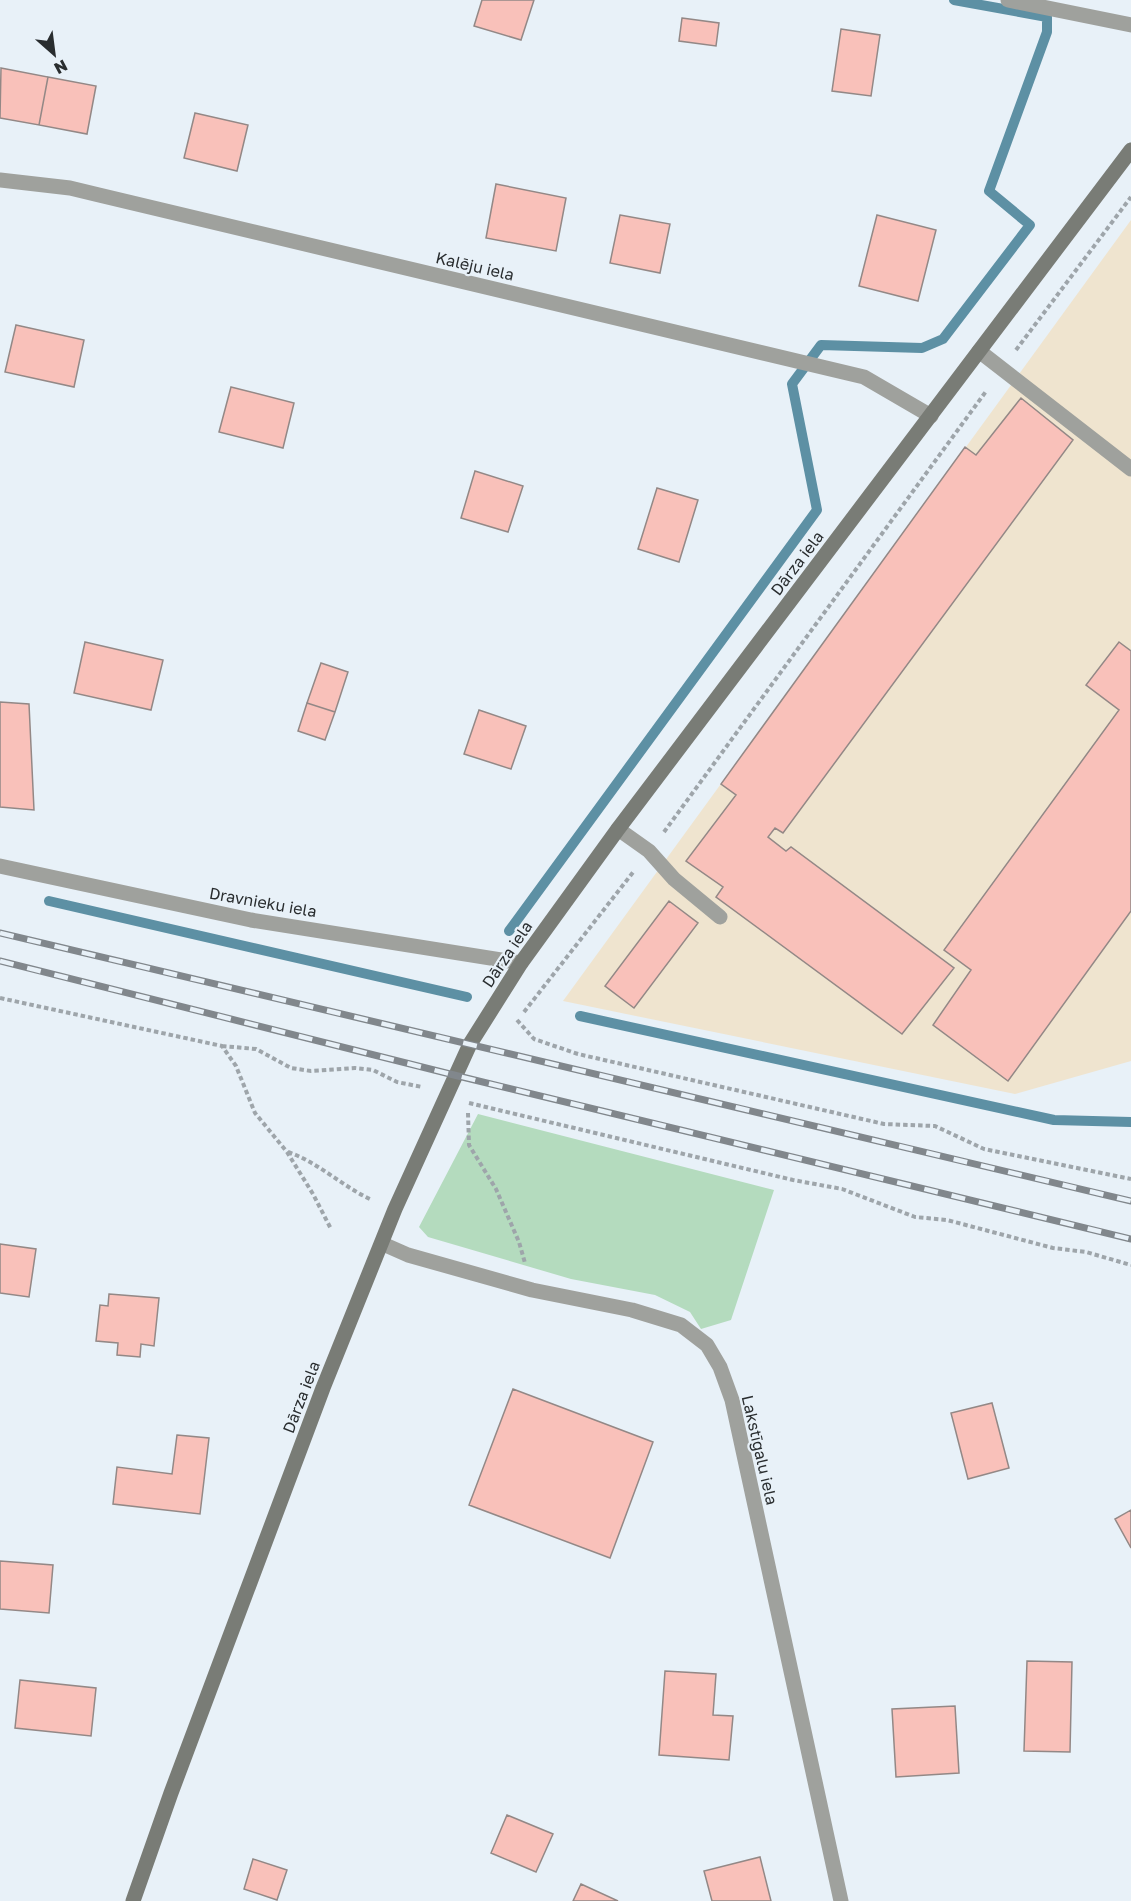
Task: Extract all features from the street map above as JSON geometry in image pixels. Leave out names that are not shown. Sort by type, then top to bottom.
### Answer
[{"type":"street","points":[[1008,0],[1131,25]]},
{"type":"street","name":"Dārza iela","points":[[133,1901],[171,1793],[319,1399],[395,1209],[470,1044],[520,963],[618,829],[1131,150]]},
{"type":"street","name":"Kalēju iela","points":[[0,180],[70,188],[864,377],[931,416]]},
{"type":"street","points":[[979,351],[1131,469]]},
{"type":"street","points":[[618,829],[649,851],[675,879],[720,917]]},
{"type":"street","name":"Dravnieku iela","points":[[0,866],[251,920],[520,963]]},
{"type":"street","name":"Lakstīgalu iela","points":[[382,1244],[408,1255],[532,1290],[632,1310],[681,1325],[707,1345],[720,1367],[732,1400],[840,1901]]},
{"type":"path","points":[[511,1027],[649,851],[1131,198]]},
{"type":"path","points":[[0,998],[222,1046],[256,1049],[291,1068],[311,1071],[355,1068],[373,1070],[397,1082],[446,1094]]},
{"type":"path","points":[[517,1020],[534,1039],[578,1054],[884,1124],[935,1126],[984,1149],[1131,1179]]},
{"type":"path","points":[[222,1046],[236,1066],[255,1113],[287,1152],[331,1229]]},
{"type":"path","points":[[470,1095],[467,1103],[469,1145],[496,1189],[519,1242],[532,1290]]},
{"type":"path","points":[[467,1103],[793,1180],[842,1189],[915,1217],[947,1220],[1053,1248],[1086,1252],[1131,1265]]},
{"type":"path","points":[[287,1152],[300,1156],[356,1193],[395,1209]]},
{"type":"shaded area","points":[[1131,220],[1131,1061],[1015,1094],[563,1001]]},
{"type":"green space","points":[[478,1114],[774,1190],[731,1320],[701,1329],[690,1312],[655,1295],[571,1279],[428,1237],[419,1227]]},
{"type":"building","points":[[482,0],[534,0],[521,40],[474,26]]},
{"type":"building","points":[[682,18],[719,23],[716,46],[679,41]]},
{"type":"building","points":[[841,29],[880,35],[871,96],[832,91]]},
{"type":"building","points":[[1,68],[48,77],[39,125],[0,118]]},
{"type":"building","points":[[48,77],[96,86],[87,134],[39,125]]},
{"type":"building","points":[[195,113],[248,125],[237,171],[184,158]]},
{"type":"building","points":[[496,184],[566,198],[556,251],[486,238]]},
{"type":"building","points":[[620,215],[670,224],[660,273],[610,263]]},
{"type":"building","points":[[877,215],[936,230],[918,301],[859,286]]},
{"type":"building","points":[[16,325],[84,340],[74,387],[5,372]]},
{"type":"building","points":[[231,387],[294,403],[283,448],[219,432]]},
{"type":"building","points":[[1021,398],[1073,440],[783,833],[775,828],[768,837],[786,851],[791,847],[954,968],[902,1034],[716,897],[723,887],[686,861],[736,795],[721,784],[965,447],[976,455]]},
{"type":"building","points":[[475,471],[523,486],[508,532],[461,518]]},
{"type":"building","points":[[657,488],[698,500],[679,562],[638,549]]},
{"type":"building","points":[[85,642],[163,660],[151,710],[74,693]]},
{"type":"building","points":[[1119,642],[1131,651],[1131,911],[1008,1081],[933,1025],[971,970],[944,950],[1119,710],[1086,685]]},
{"type":"building","points":[[321,663],[348,672],[335,712],[307,703]]},
{"type":"building","points":[[0,702],[29,704],[34,810],[0,807]]},
{"type":"building","points":[[307,703],[335,712],[325,740],[298,731]]},
{"type":"building","points":[[479,710],[526,726],[511,769],[464,754]]},
{"type":"building","points":[[669,901],[698,923],[634,1008],[605,986]]},
{"type":"building","points":[[0,1244],[36,1249],[29,1297],[0,1293]]},
{"type":"building","points":[[109,1294],[159,1298],[154,1346],[141,1344],[140,1357],[117,1355],[118,1343],[96,1341],[100,1305],[108,1306]]},
{"type":"building","points":[[513,1389],[653,1442],[610,1558],[469,1505]]},
{"type":"building","points":[[992,1403],[1009,1468],[968,1479],[951,1413]]},
{"type":"building","points":[[177,1435],[209,1438],[200,1514],[113,1504],[117,1467],[172,1474]]},
{"type":"building","points":[[1131,1510],[1131,1548],[1115,1519]]},
{"type":"building","points":[[0,1561],[53,1565],[49,1613],[0,1609]]},
{"type":"building","points":[[1027,1661],[1072,1662],[1070,1752],[1024,1751]]},
{"type":"building","points":[[665,1671],[716,1674],[713,1715],[733,1716],[729,1760],[659,1755]]},
{"type":"building","points":[[20,1680],[96,1688],[91,1736],[15,1728]]},
{"type":"building","points":[[955,1706],[959,1773],[896,1777],[892,1709]]},
{"type":"building","points":[[507,1815],[553,1834],[536,1872],[491,1853]]},
{"type":"building","points":[[760,1857],[771,1901],[712,1901],[704,1871]]},
{"type":"building","points":[[253,1859],[287,1870],[277,1900],[244,1889]]},
{"type":"building","points":[[581,1884],[618,1901],[573,1901]]},
{"type":"waterway","points":[[509,931],[817,510],[792,384],[821,345],[922,348],[943,339],[1030,225],[989,191],[1047,32],[1047,17],[954,0]]},
{"type":"waterway","points":[[49,901],[467,997]]},
{"type":"waterway","points":[[580,1016],[1054,1120],[1131,1122]]},
{"type":"railway","points":[[0,933],[1131,1201]]},
{"type":"railway","points":[[0,961],[454,1075],[1131,1239]]}]
